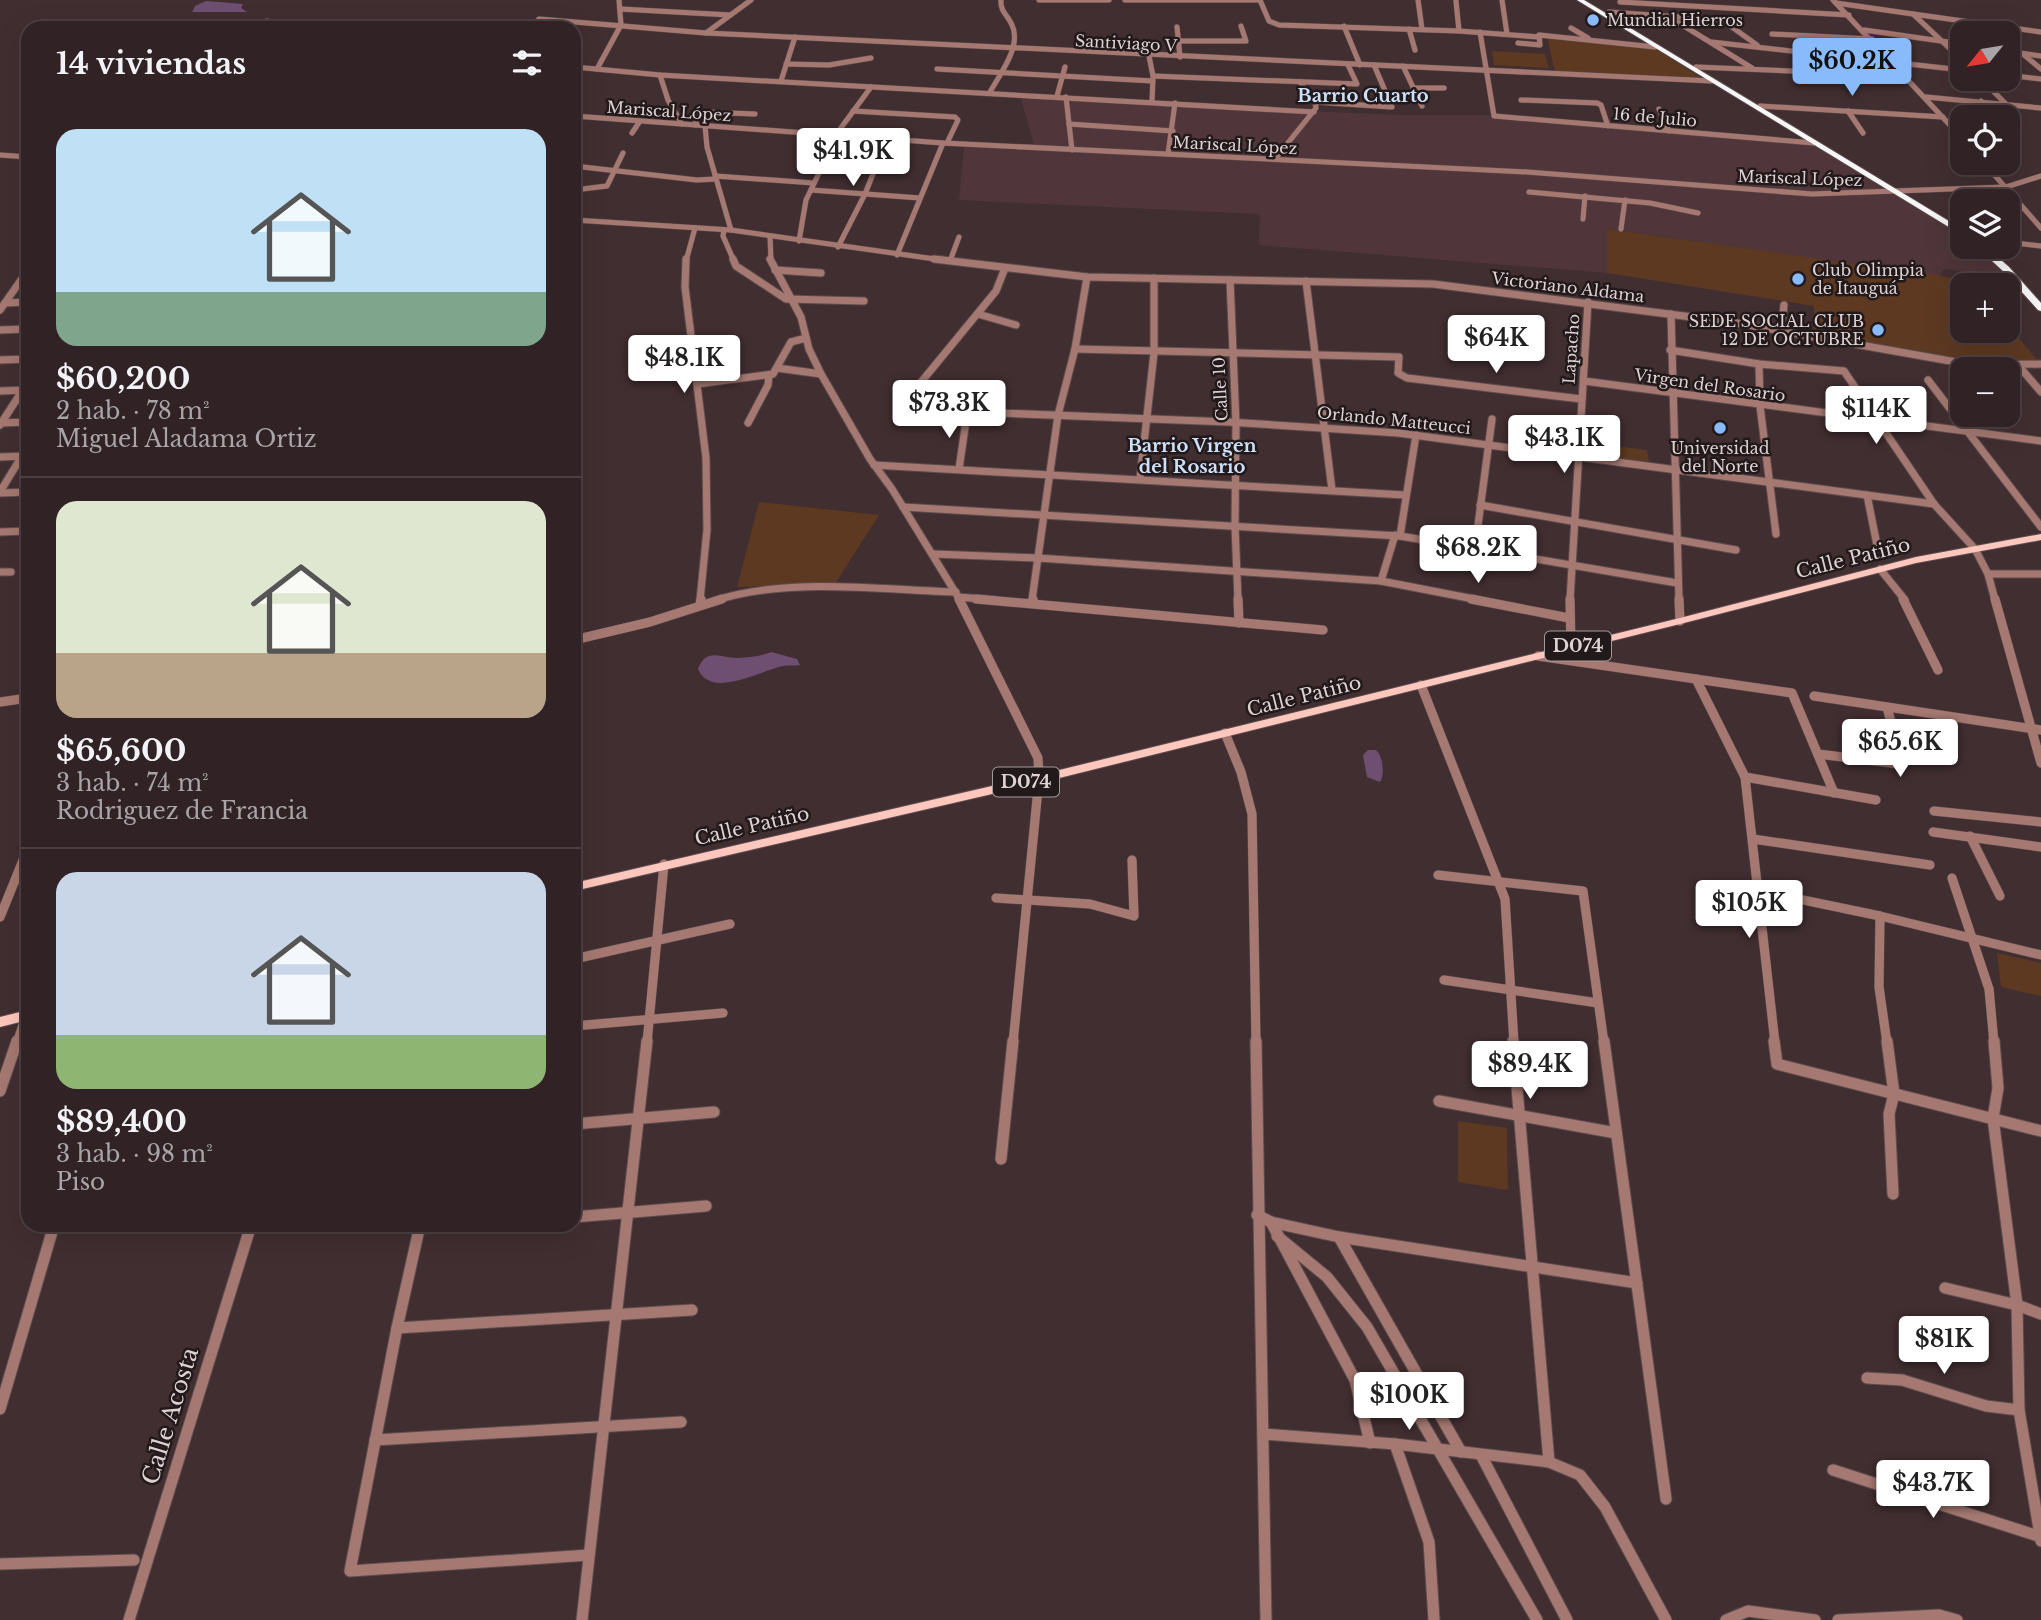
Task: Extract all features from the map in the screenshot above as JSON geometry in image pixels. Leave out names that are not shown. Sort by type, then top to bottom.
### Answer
[{"type":"highway","points":[[1583,0],[1950,223]]},
{"type":"highway","points":[[1583,0],[1655,47],[1898,191]]},
{"type":"highway","points":[[1601,1],[1610,14]]},
{"type":"highway","points":[[1995,259],[2041,308]]},
{"type":"highway","points":[[2003,259],[2041,299]]},
{"type":"main road","name":"Calle Patiño","points":[[581,885],[1039,779],[1880,569],[2041,537]]},
{"type":"main road","points":[[0,1022],[21,1016]]},
{"type":"street","points":[[597,69],[621,22],[619,0]]},
{"type":"street","points":[[706,33],[751,0]]},
{"type":"street","points":[[990,92],[1012,49],[1013,26],[1001,9],[1001,0]]},
{"type":"street","points":[[1039,0],[1109,0]]},
{"type":"street","points":[[1125,0],[1260,0],[1272,24],[1480,32],[1655,47]]},
{"type":"street","points":[[1418,0],[1422,29]]},
{"type":"street","points":[[1502,0],[1507,34]]},
{"type":"street","points":[[1456,1],[1458,31]]},
{"type":"street","points":[[1835,1],[2041,32]]},
{"type":"street","points":[[1835,1],[1950,125]]},
{"type":"street","points":[[1620,2],[1659,2],[1849,15]]},
{"type":"street","points":[[1659,2],[1668,16],[1753,69]]},
{"type":"street","points":[[620,9],[730,15]]},
{"type":"street","points":[[1913,13],[1950,49]]},
{"type":"street","points":[[1610,14],[1722,20],[1759,47]]},
{"type":"street","name":"Santiviago V","points":[[538,21],[568,21]]},
{"type":"street","name":"Santiviago V","points":[[581,22],[621,22],[706,33],[1012,49],[1712,81]]},
{"type":"street","points":[[1178,41],[1246,41],[1241,26]]},
{"type":"street","points":[[1344,26],[1360,65]]},
{"type":"street","points":[[1177,27],[1180,57]]},
{"type":"street","points":[[1572,28],[1589,40]]},
{"type":"street","points":[[1409,29],[1415,50]]},
{"type":"street","points":[[1864,30],[1950,43]]},
{"type":"street","points":[[1480,32],[1486,69]]},
{"type":"street","points":[[1772,34],[1872,39]]},
{"type":"street","points":[[1796,36],[1809,52]]},
{"type":"street","points":[[780,81],[795,37]]},
{"type":"street","points":[[1518,43],[1540,45],[1539,37]]},
{"type":"street","points":[[1711,43],[1837,54],[1950,69]]},
{"type":"street","points":[[2022,53],[2041,56]]},
{"type":"street","points":[[2022,53],[2041,69]]},
{"type":"street","points":[[1696,67],[1753,69],[1860,80],[1837,54]]},
{"type":"street","points":[[1149,56],[1153,78],[1152,102]]},
{"type":"street","points":[[786,64],[828,65],[871,58]]},
{"type":"street","points":[[937,69],[1061,76],[1357,84],[1348,65]]},
{"type":"street","points":[[1315,102],[1392,107],[1374,65]]},
{"type":"street","points":[[1403,66],[1422,106]]},
{"type":"street","points":[[1058,96],[1065,67]]},
{"type":"street","points":[[581,68],[660,75],[1314,112]]},
{"type":"street","name":"16 de Julio","points":[[1486,69],[1494,116],[1814,143]]},
{"type":"street","points":[[660,75],[668,100],[682,124]]},
{"type":"street","points":[[2020,77],[2041,79]]},
{"type":"street","points":[[1275,159],[1314,112],[1315,102],[1300,82]]},
{"type":"street","points":[[799,241],[799,226],[811,190],[836,136],[872,87]]},
{"type":"street","points":[[1413,88],[1444,88]]},
{"type":"street","points":[[1992,91],[2006,104]]},
{"type":"street","points":[[1066,97],[1072,150]]},
{"type":"street","points":[[1926,97],[2041,108]]},
{"type":"street","points":[[1521,100],[1597,103],[1601,105],[1608,126]]},
{"type":"street","points":[[1981,101],[1984,105]]},
{"type":"street","points":[[1168,154],[1175,103]]},
{"type":"street","points":[[1760,106],[1943,117]]},
{"type":"street","points":[[1659,109],[1669,131]]},
{"type":"street","points":[[853,111],[955,117],[958,120],[920,198],[897,255]]},
{"type":"street","points":[[1848,111],[1863,133]]},
{"type":"street","points":[[695,125],[698,114],[704,112],[755,114]]},
{"type":"street","name":"Mariscal López","points":[[581,117],[945,143],[1527,172],[1812,194],[2006,187],[2041,176]]},
{"type":"street","points":[[632,133],[640,121]]},
{"type":"street","points":[[1069,124],[1173,131]]},
{"type":"street","points":[[705,126],[707,147],[728,230],[723,236],[736,266],[790,299],[864,301]]},
{"type":"street","points":[[838,247],[865,194],[887,139]]},
{"type":"street","points":[[581,189],[607,186],[623,153]]},
{"type":"street","points":[[0,155],[21,156]]},
{"type":"street","points":[[581,167],[697,180],[716,177],[814,183]]},
{"type":"street","points":[[1527,172],[1529,192],[1532,196],[1625,200],[1698,214]]},
{"type":"street","points":[[1995,175],[2041,228]]},
{"type":"street","points":[[811,190],[920,198]]},
{"type":"street","points":[[1583,219],[1585,199]]},
{"type":"street","points":[[1621,229],[1625,200]]},
{"type":"street","name":"Victoriano Aldama","points":[[581,220],[728,230],[897,255],[1087,277],[1433,284],[1671,314],[1950,361]]},
{"type":"street","points":[[695,228],[686,259],[685,287],[706,482],[706,530],[700,605]]},
{"type":"street","points":[[770,236],[769,259],[801,317],[806,338],[821,374],[874,465],[957,595],[1038,758],[1039,779],[1001,1159]]},
{"type":"street","points":[[950,261],[959,237]]},
{"type":"street","points":[[2020,244],[2041,246]]},
{"type":"street","points":[[1005,268],[996,292],[978,314],[1016,325]]},
{"type":"street","points":[[775,270],[821,272]]},
{"type":"street","points":[[1032,603],[1058,415],[1075,349],[1087,277]]},
{"type":"street","points":[[1140,479],[1154,353],[1154,278]]},
{"type":"street","points":[[0,310],[21,280]]},
{"type":"street","name":"Calle 10","points":[[1230,280],[1236,423],[1235,526],[1239,622]]},
{"type":"street","points":[[1306,281],[1332,490]]},
{"type":"street","points":[[5,303],[21,302]]},
{"type":"street","name":"Lapacho","points":[[1571,648],[1569,618],[1588,302]]},
{"type":"street","points":[[1782,331],[1784,305]]},
{"type":"street","name":"Orlando Matteucci","points":[[978,314],[899,408],[967,414],[1324,426],[1416,435],[1934,504]]},
{"type":"street","points":[[1671,314],[1675,538],[1680,621]]},
{"type":"street","points":[[0,330],[21,329]]},
{"type":"street","points":[[697,384],[769,375],[777,368],[791,342],[806,338]]},
{"type":"street","points":[[1075,349],[1399,357],[1398,373],[1407,378],[1581,399]]},
{"type":"street","points":[[1670,350],[1759,364],[1844,371],[1934,504],[1975,549],[1988,574],[2037,729],[2041,762]]},
{"type":"street","points":[[0,360],[21,359]]},
{"type":"street","points":[[1759,364],[1760,406],[1776,534]]},
{"type":"street","name":"Victoriano Aldama","points":[[2020,365],[2041,364]]},
{"type":"street","points":[[2020,367],[2041,392]]},
{"type":"street","points":[[777,368],[821,374]]},
{"type":"street","points":[[748,423],[768,385],[769,375]]},
{"type":"street","points":[[1928,380],[2041,527]]},
{"type":"street","name":"Virgen del Rosario","points":[[1584,381],[2041,441]]},
{"type":"street","points":[[0,391],[21,390]]},
{"type":"street","points":[[0,424],[21,395]]},
{"type":"street","points":[[959,469],[967,414]]},
{"type":"street","points":[[1475,548],[1492,419]]},
{"type":"street","points":[[0,424],[21,422]]},
{"type":"street","points":[[1381,580],[1398,535],[1416,435]]},
{"type":"street","points":[[0,457],[21,456]]},
{"type":"street","points":[[0,492],[21,462]]},
{"type":"street","points":[[874,465],[1405,495]]},
{"type":"street","points":[[0,492],[21,492]]},
{"type":"street","points":[[1867,495],[1877,545]]},
{"type":"street","points":[[1480,505],[1736,550]]},
{"type":"street","points":[[903,507],[1398,535],[1677,583]]},
{"type":"street","points":[[0,532],[21,531]]},
{"type":"street","points":[[933,554],[1381,580],[1569,618]]},
{"type":"street","points":[[1880,569],[1898,587],[1911,609],[1938,670]]},
{"type":"street","points":[[0,572],[11,572]]},
{"type":"street","points":[[1988,574],[2041,574]]},
{"type":"street","points":[[581,638],[650,622],[732,594],[816,588],[957,595],[1324,630]]},
{"type":"street","points":[[1538,656],[1792,693],[1834,793]]},
{"type":"street","points":[[1696,679],[1745,777],[1760,891],[1777,1065],[2041,1130]]},
{"type":"street","points":[[1421,685],[1505,899],[1509,989],[1549,1462]]},
{"type":"street","points":[[1814,696],[2037,729]]},
{"type":"street","points":[[0,702],[21,699]]},
{"type":"street","points":[[1818,754],[1899,764],[1901,761],[1887,707]]},
{"type":"street","points":[[1225,733],[1247,787],[1252,814],[1266,1620]]},
{"type":"street","points":[[1745,777],[1876,800]]},
{"type":"street","points":[[1934,811],[2041,822]]},
{"type":"street","points":[[1933,832],[2041,847]]},
{"type":"street","points":[[1970,836],[2000,896]]},
{"type":"street","points":[[1753,839],[1930,865]]},
{"type":"street","points":[[996,898],[1090,904],[1135,916],[1132,860]]},
{"type":"street","points":[[0,917],[21,864]]},
{"type":"street","points":[[582,1620],[658,941],[664,864]]},
{"type":"street","points":[[1438,875],[1583,891],[1666,1499]]},
{"type":"street","points":[[1833,1470],[2041,1538],[2019,1410],[2017,1305],[1993,1118],[1998,1088],[1993,1014],[1989,989],[1952,878]]},
{"type":"street","points":[[0,886],[12,884]]},
{"type":"street","points":[[1760,891],[1880,916],[2041,955]]},
{"type":"street","points":[[1880,916],[1879,987],[1894,1094],[1889,1114],[1893,1194]]},
{"type":"street","points":[[581,958],[730,924]]},
{"type":"street","points":[[1444,981],[1598,1003]]},
{"type":"street","points":[[581,1025],[723,1013]]},
{"type":"street","points":[[0,1091],[21,1031]]},
{"type":"street","points":[[1439,1101],[1616,1133]]},
{"type":"street","points":[[581,1123],[714,1112]]},
{"type":"street","points":[[581,1216],[706,1206]]},
{"type":"street","points":[[1258,1215],[1271,1222],[1339,1237],[1637,1283]]},
{"type":"street","points":[[1271,1222],[1355,1380],[1370,1443]]},
{"type":"street","points":[[0,1409],[52,1232]]},
{"type":"street","name":"Calle Acosta","points":[[129,1620],[249,1232]]},
{"type":"street","points":[[419,1232],[397,1328],[350,1571],[589,1555]]},
{"type":"street","points":[[1277,1236],[1327,1276],[1342,1293],[1393,1369],[1537,1620]]},
{"type":"street","points":[[1339,1237],[1461,1452]]},
{"type":"street","points":[[1945,1288],[2017,1305],[2041,1314]]},
{"type":"street","points":[[397,1328],[692,1310]]},
{"type":"street","points":[[1867,1378],[1902,1380],[1986,1406],[2019,1410]]},
{"type":"street","points":[[375,1440],[681,1422]]},
{"type":"street","points":[[1263,1434],[1395,1444],[1549,1462],[1580,1475],[1605,1507],[1666,1620]]},
{"type":"street","points":[[1395,1444],[1429,1542],[1434,1620]]},
{"type":"street","points":[[1481,1455],[1567,1620]]},
{"type":"street","points":[[0,1564],[134,1560]]},
{"type":"street","points":[[1726,1620],[1748,1611],[1815,1620]]},
{"type":"street","points":[[1838,1620],[1957,1620]]},
{"type":"shaded area","points":[[206,1],[243,4],[241,8],[247,12],[192,12],[195,6]]},
{"type":"shaded area","points":[[1547,37],[1656,49],[1703,79],[1555,72]]},
{"type":"shaded area","points":[[1492,51],[1545,54],[1549,68],[1494,65]]},
{"type":"shaded area","points":[[1021,99],[1400,115],[1485,115],[1811,143],[1950,228],[1950,259],[1993,259],[2008,273],[1944,269],[1940,276],[1608,229],[1607,273],[1259,245],[1260,214],[959,200],[964,147],[1036,151]]},
{"type":"shaded area","name":"Club Olimpia de Itauguá","points":[[1607,229],[1938,275],[1950,278],[1950,343],[2020,343],[2020,340],[2040,363],[2020,363],[2020,357],[1950,357],[1950,360],[1814,336],[1814,306],[1607,273]]},
{"type":"shaded area","points":[[1608,445],[1647,450],[1649,462],[1609,458]]},
{"type":"shaded area","points":[[759,502],[879,515],[835,584],[737,587]]},
{"type":"shaded area","points":[[771,652],[797,659],[800,665],[783,666],[725,683],[705,678],[698,669],[701,662],[710,656],[737,658]]},
{"type":"shaded area","points":[[1368,750],[1376,750],[1382,761],[1380,782],[1367,777],[1363,755]]},
{"type":"shaded area","points":[[1997,953],[2041,963],[2041,996],[2001,987]]},
{"type":"shaded area","points":[[1458,1121],[1507,1128],[1508,1190],[1458,1182]]},
{"type":"place","name":"Mundial Hierros","points":[[1593,20]]},
{"type":"place","name":"Club Olimpia de Itauguá","points":[[1798,279]]},
{"type":"place","name":"SEDE SOCIAL CLUB 12 DE OCTUBRE","points":[[1878,330]]},
{"type":"place","name":"Universidad del Norte","points":[[1720,428]]},
{"type":"district","name":"Barrio Cuarto","points":[[1363,96]]},
{"type":"district","name":"Barrio Virgen del Rosario","points":[[1192,456]]}]
